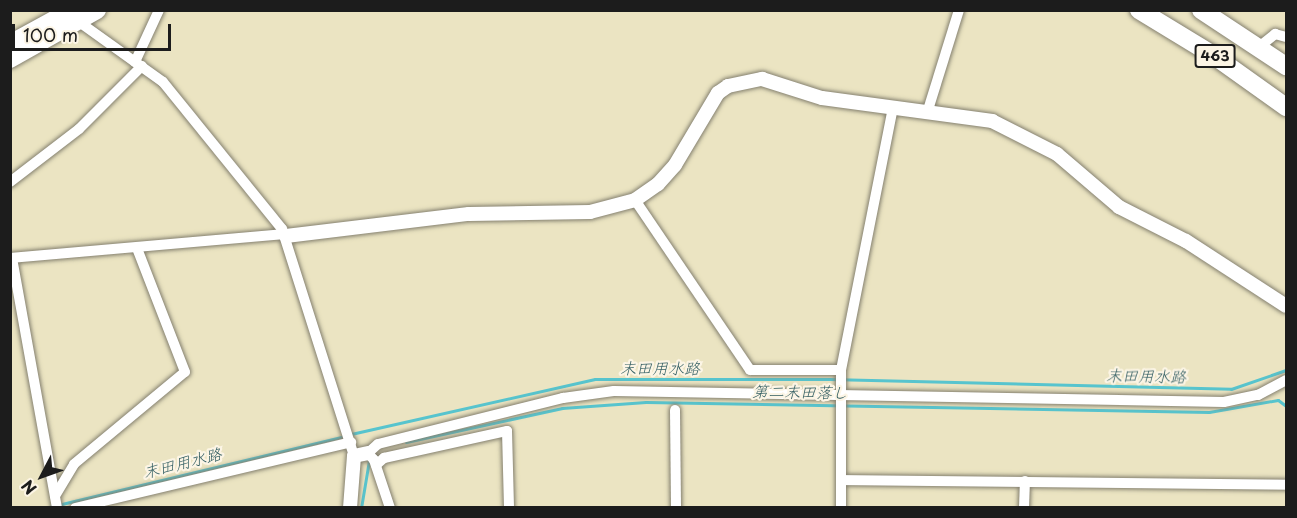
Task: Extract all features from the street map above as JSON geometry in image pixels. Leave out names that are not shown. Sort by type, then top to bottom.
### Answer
[{"type":"highway","points":[[10,44],[72,14],[97,10]]},
{"type":"highway","name":"463","points":[[1139,10],[1154,16],[1287,107]]},
{"type":"highway","name":"463","points":[[1201,10],[1287,66]]},
{"type":"highway","points":[[10,59],[72,14]]},
{"type":"street","points":[[10,182],[79,129],[138,64],[159,10]]},
{"type":"street","points":[[928,110],[959,10]]},
{"type":"street","points":[[72,14],[163,82],[206,130],[286,235],[351,442],[366,458],[390,507]]},
{"type":"street","points":[[1259,47],[1275,34],[1287,37]]},
{"type":"street","points":[[57,507],[11,258],[286,235],[469,213],[590,213],[635,200],[658,184],[675,165],[710,101],[728,86],[762,79],[822,98],[928,110],[992,121],[1057,154],[1119,207],[1186,241],[1287,306]]},
{"type":"street","points":[[841,507],[841,370],[893,107]]},
{"type":"street","points":[[635,200],[750,370],[841,370]]},
{"type":"street","points":[[55,496],[74,464],[185,372],[137,248]]},
{"type":"street","points":[[350,507],[366,458],[378,444],[563,398],[614,392],[1224,402],[1258,395],[1287,380]]},
{"type":"street","points":[[675,410],[676,507]]},
{"type":"street","points":[[366,458],[384,458],[507,431],[508,507]]},
{"type":"street","points":[[75,507],[351,442]]},
{"type":"street","points":[[841,480],[1287,485]]},
{"type":"street","points":[[1024,481],[1024,507]]},
{"type":"waterway","name":"末田用水路","points":[[351,434],[595,379],[829,379],[1231,389],[1286,370]]},
{"type":"waterway","name":"第二末田落し","points":[[406,442],[562,408],[646,402],[1209,412],[1278,400],[1286,406]]},
{"type":"waterway","name":"末田用水路","points":[[45,508],[344,436]]},
{"type":"waterway","name":"第二末田落し","points":[[361,508],[369,460]]}]
